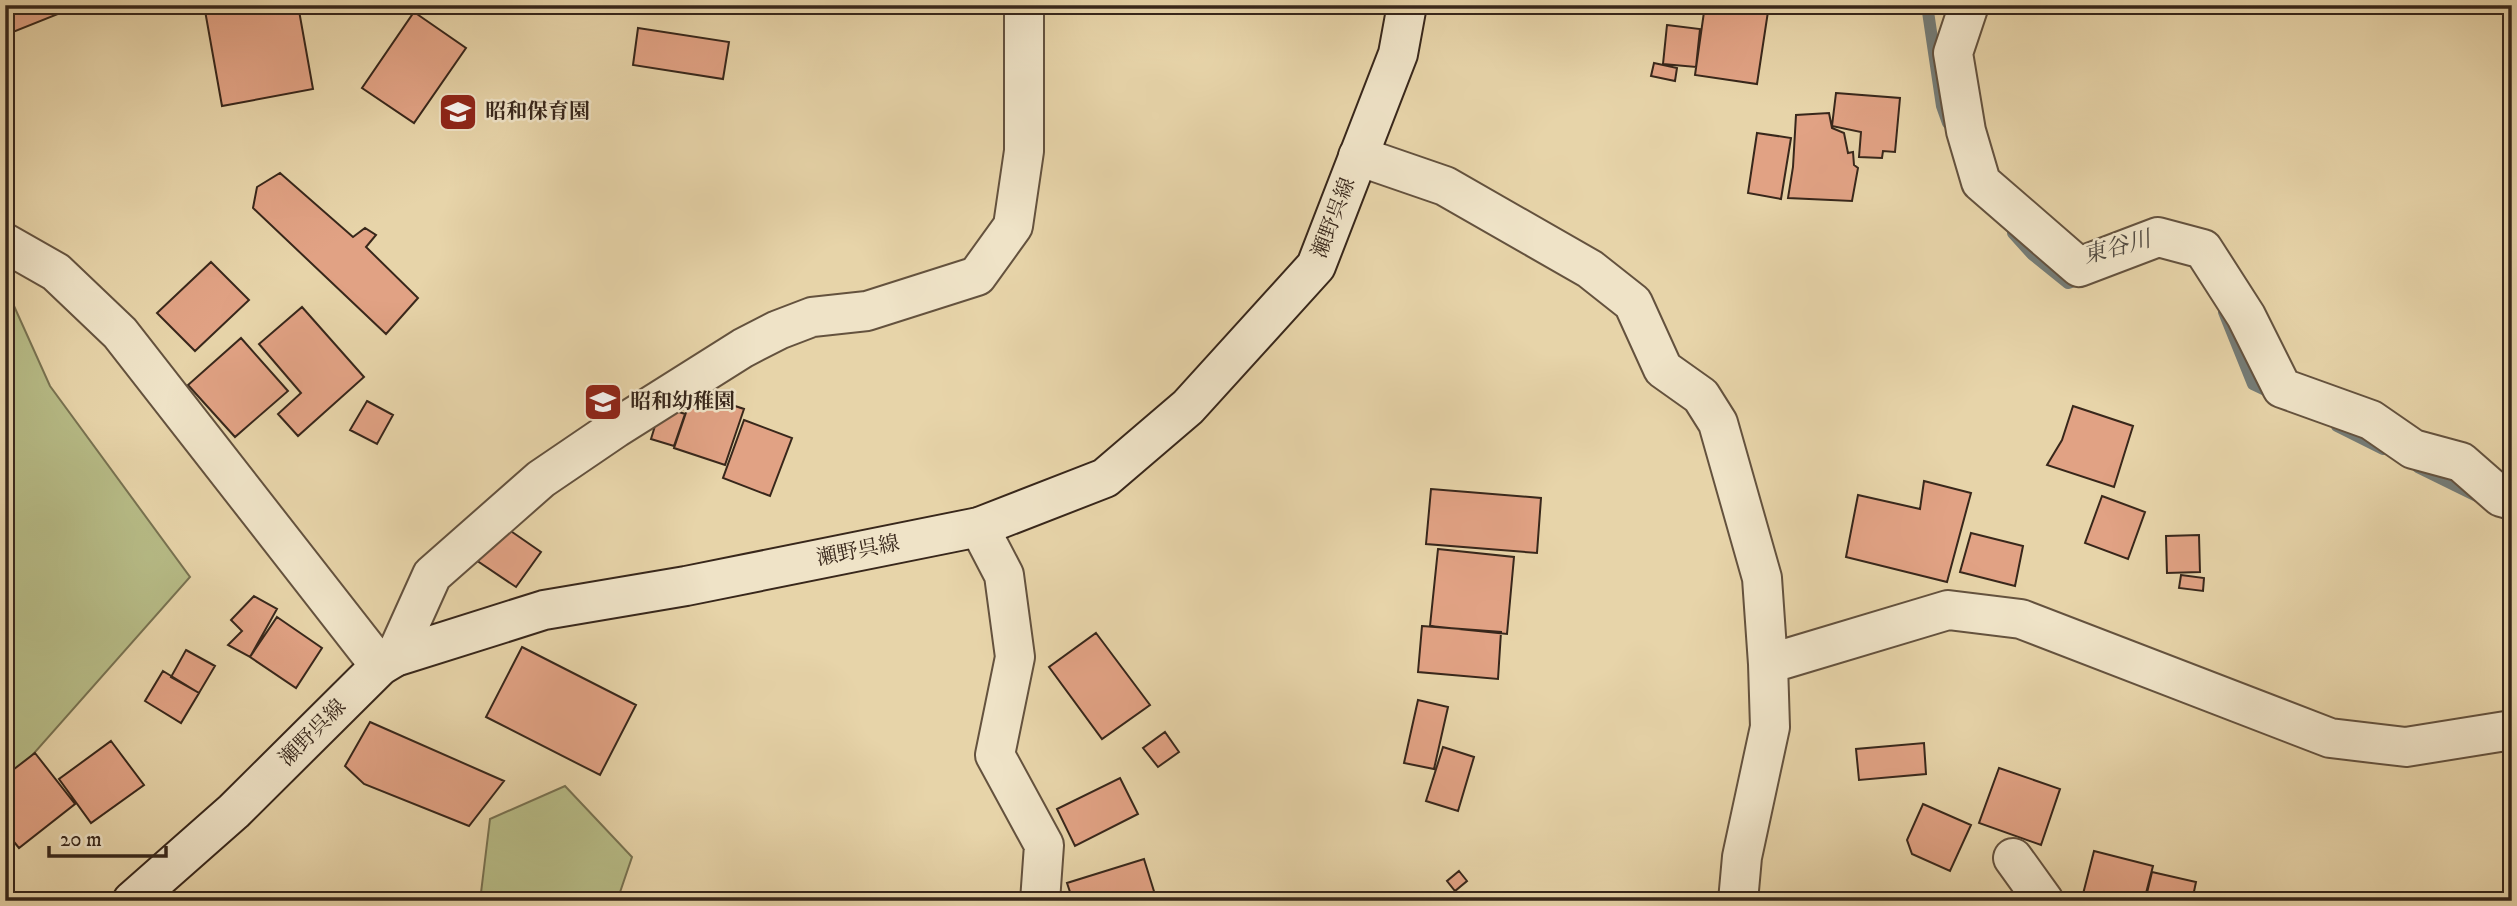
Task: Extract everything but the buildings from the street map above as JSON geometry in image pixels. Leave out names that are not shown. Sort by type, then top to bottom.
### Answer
[{"type":"street","points":[[5,243],[56,272],[120,332],[387,662],[432,575],[541,479],[616,428],[743,348],[779,330],[813,317],[867,311],[978,276],[1013,226],[1024,151],[1024,5]]},
{"type":"street","name":"瀬野呉線","points":[[132,901],[234,811],[387,662],[544,610],[686,586],[979,527],[1105,478],[1188,407],[1316,266],[1398,54],[1407,5]]},
{"type":"street","points":[[1969,5],[1953,53],[1965,131],[1981,182],[2079,267],[2158,237],[2203,248],[2246,316],[2282,388],[2371,419],[2413,449],[2461,462],[2501,497],[2512,500]]},
{"type":"street","points":[[1359,156],[1445,186],[1590,269],[1633,303],[1663,369],[1701,396],[1718,423],[1762,578],[1768,664],[1770,727],[1742,857],[1738,901]]},
{"type":"street","points":[[979,527],[1004,575],[1015,657],[995,755],[1044,845],[1040,901]]},
{"type":"street","points":[[1768,664],[1948,610],[2021,619],[2330,738],[2406,747],[2512,730]]},
{"type":"street","points":[[2013,858],[2054,898]]},
{"type":"green space","points":[[5,286],[50,386],[190,577],[5,786]]},
{"type":"green space","points":[[565,786],[632,857],[617,901],[480,901],[490,819]]},
{"type":"waterway","name":"東谷川","points":[[1927,5],[1942,106],[1948,123]]},
{"type":"waterway","name":"東谷川","points":[[2013,233],[2032,254],[2068,283],[2083,278]]},
{"type":"waterway","name":"東谷川","points":[[2224,312],[2253,384],[2274,394]]},
{"type":"waterway","name":"東谷川","points":[[2337,426],[2383,449]]},
{"type":"waterway","name":"東谷川","points":[[2418,467],[2477,496]]},
{"type":"place","name":"昭和保育園","points":[[458,112]]},
{"type":"place","name":"昭和幼稚園","points":[[603,402]]}]
